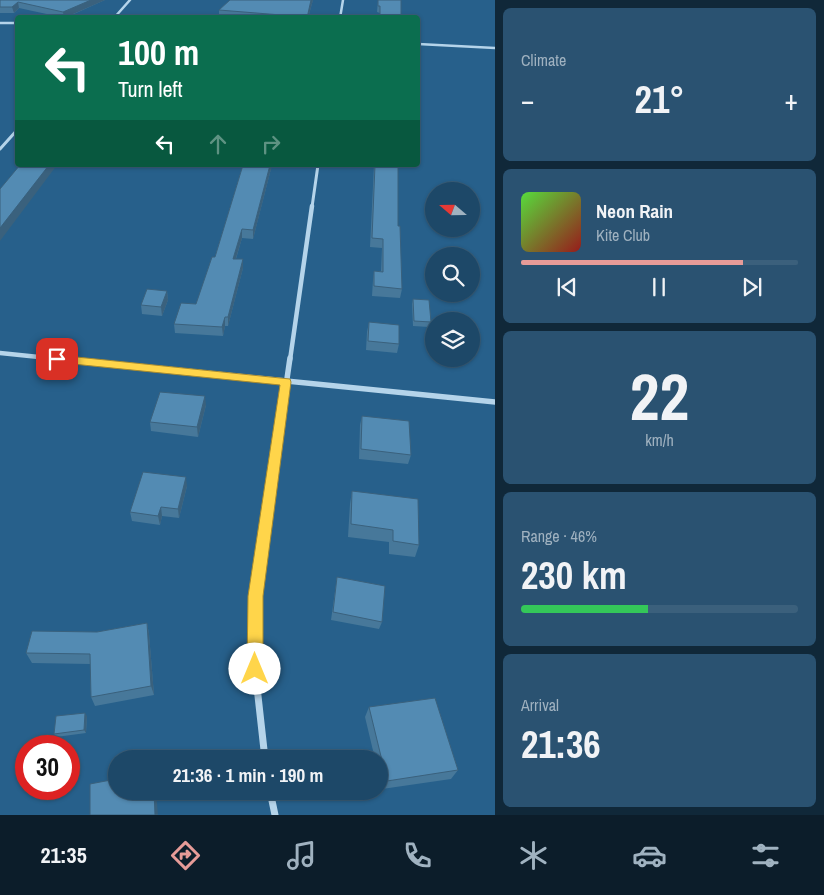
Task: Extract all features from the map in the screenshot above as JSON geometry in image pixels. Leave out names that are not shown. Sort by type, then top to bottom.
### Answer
[{"type":"street","points":[[117,15],[130,0]]},
{"type":"street","points":[[340,15],[343,0]]},
{"type":"street","points":[[0,23],[15,24]]},
{"type":"street","points":[[420,44],[495,48]]},
{"type":"street","points":[[0,149],[15,132]]},
{"type":"street","points":[[264,750],[255,669],[256,596],[318,167]]},
{"type":"street","points":[[0,353],[495,402]]},
{"type":"street","points":[[272,800],[275,815]]},
{"type":"building","points":[[0,0],[91,0],[63,12],[18,2],[12,7],[0,7]]},
{"type":"building","points":[[230,0],[311,0],[308,15],[281,15],[219,10]]},
{"type":"building","points":[[378,0],[401,0],[401,15],[380,15],[380,6],[378,6]]},
{"type":"building","points":[[18,167],[47,167],[0,228],[0,189]]},
{"type":"building","points":[[242,167],[269,167],[253,230],[242,229],[233,259],[243,259],[228,317],[225,317],[222,327],[174,324],[181,303],[196,304],[212,257],[215,257]]},
{"type":"building","points":[[375,167],[398,167],[398,226],[400,226],[402,289],[374,286],[374,271],[383,272],[383,239],[372,238]]},
{"type":"building","points":[[147,289],[167,291],[161,307],[141,305]]},
{"type":"building","points":[[413,299],[429,302],[430,312],[425,312],[425,322],[414,321]]},
{"type":"building","points":[[369,322],[399,325],[399,344],[368,341]]},
{"type":"building","points":[[160,392],[205,396],[197,427],[150,422]]},
{"type":"building","points":[[362,416],[409,421],[411,455],[361,449]]},
{"type":"building","points":[[143,472],[186,477],[178,509],[161,507],[158,516],[130,512]]},
{"type":"building","points":[[352,491],[418,499],[419,545],[393,541],[393,530],[351,524]]},
{"type":"building","points":[[337,577],[385,586],[382,622],[333,612]]},
{"type":"building","points":[[147,623],[151,686],[91,697],[90,654],[26,653],[32,631],[97,632]]},
{"type":"building","points":[[435,698],[458,770],[388,781],[388,750],[379,750],[369,707]]},
{"type":"building","points":[[85,713],[84,730],[54,734],[56,716]]},
{"type":"building","points":[[108,781],[108,800],[154,800],[155,815],[90,815],[90,784]]},
{"type":"route","points":[[57,359],[286,382],[256,596],[255,669]]}]
